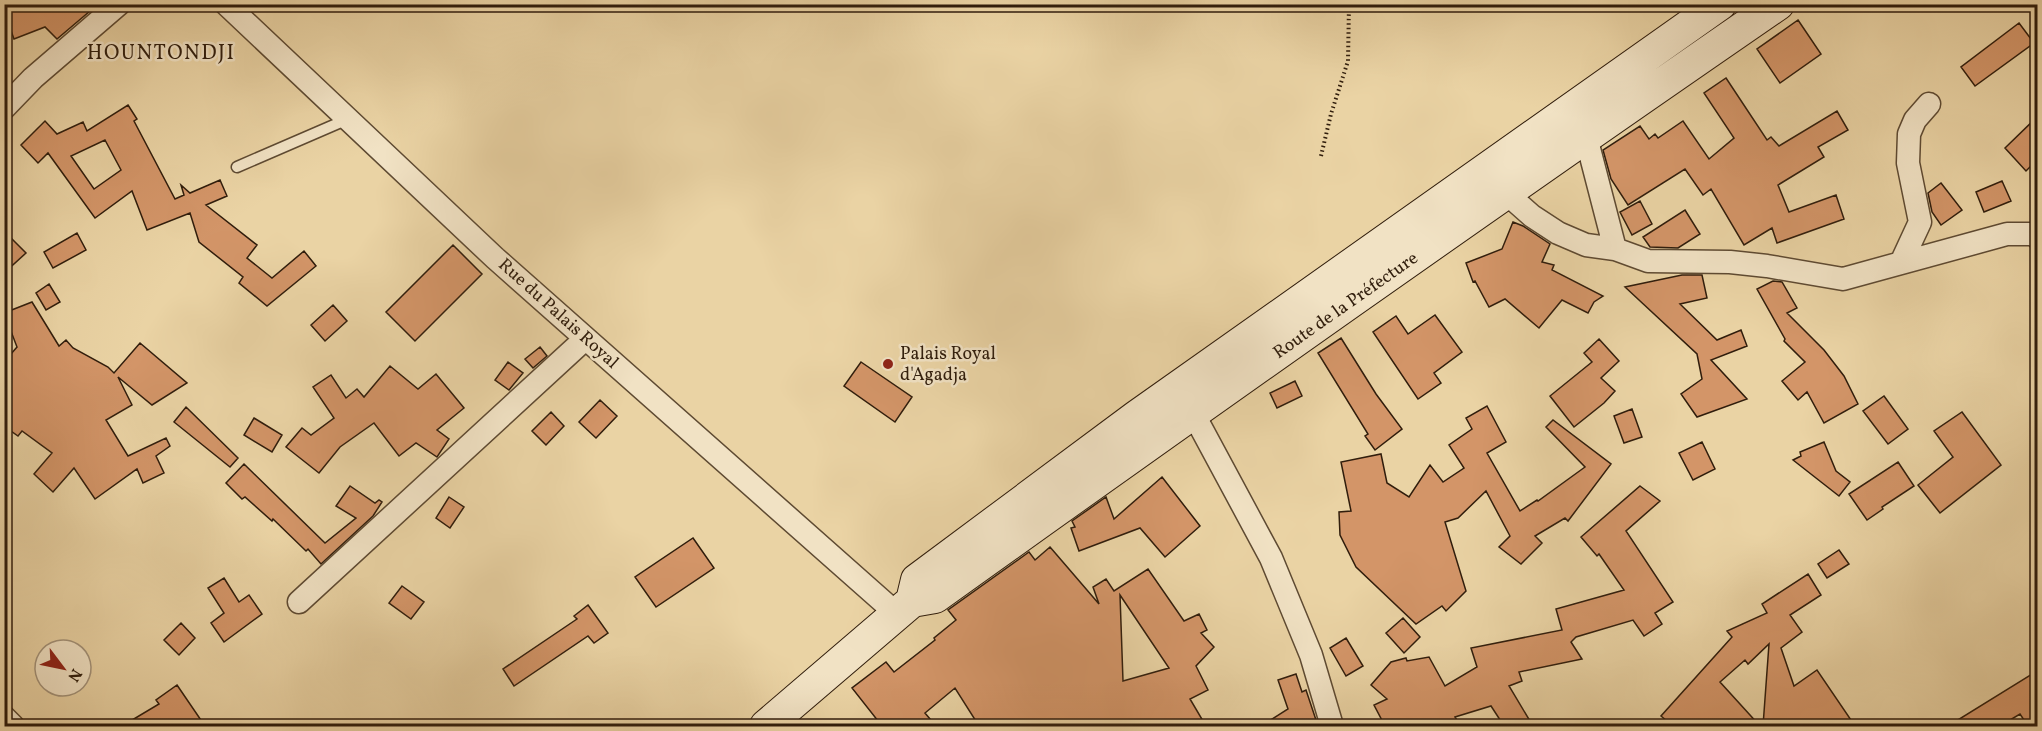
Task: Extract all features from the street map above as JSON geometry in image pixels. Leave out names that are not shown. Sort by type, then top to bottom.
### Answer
[{"type":"street","points":[[5,102],[119,4]]},
{"type":"street","name":"Rue du Palais Royal","points":[[226,4],[495,258],[585,339],[905,608]]},
{"type":"street","name":"Route de la Préfecture","points":[[905,608],[917,580],[1136,417],[1720,4]]},
{"type":"street","name":"Route de la Préfecture","points":[[766,726],[905,608],[935,597],[1193,413],[1778,4]]},
{"type":"street","points":[[1901,263],[1920,222],[1908,163],[1909,134],[1915,120],[1929,104]]},
{"type":"street","points":[[1586,137],[1615,249]]},
{"type":"street","points":[[1506,193],[1532,216],[1558,233],[1586,245],[1615,249],[1648,261],[1730,262],[1843,279],[2007,234],[2033,234],[2037,238]]},
{"type":"street","points":[[298,602],[585,339]]},
{"type":"street","points":[[1193,413],[1271,558],[1311,655],[1332,726]]},
{"type":"street","points":[[4,717],[13,726]]},
{"type":"lane","points":[[237,167],[348,119]]},
{"type":"path","points":[[1321,156],[1331,114],[1348,62],[1349,4]]},
{"type":"building","points":[[30,4],[83,4],[90,11],[57,39],[45,27],[14,39],[5,14]]},
{"type":"building","points":[[1798,20],[1821,54],[1780,83],[1757,49]]},
{"type":"building","points":[[2019,23],[2034,43],[1975,86],[1961,67]]},
{"type":"building","points":[[1726,78],[1767,140],[1771,137],[1779,146],[1837,111],[1848,130],[1818,147],[1824,157],[1778,185],[1789,212],[1836,195],[1844,219],[1777,243],[1772,228],[1744,245],[1711,189],[1703,195],[1685,169],[1628,205],[1611,179],[1603,150],[1640,126],[1649,139],[1655,134],[1658,138],[1683,121],[1709,159],[1734,138],[1704,93]]},
{"type":"building","points":[[128,105],[175,199],[184,195],[181,185],[190,193],[220,180],[227,196],[206,205],[257,245],[247,258],[272,278],[304,251],[316,266],[267,306],[239,283],[243,277],[199,242],[190,213],[147,230],[132,191],[95,218],[48,153],[38,163],[21,145],[45,121],[57,134],[83,122],[87,131]],"holes":[[[105,140],[121,170],[94,189],[71,156]]]},
{"type":"building","points":[[2037,117],[2037,160],[2026,171],[2005,148]]},
{"type":"building","points":[[2002,181],[2011,201],[1984,212],[1976,192]]},
{"type":"building","points":[[1941,183],[1962,210],[1941,225],[1932,212],[1928,193]]},
{"type":"building","points":[[1640,201],[1652,224],[1632,235],[1620,212]]},
{"type":"building","points":[[1685,210],[1700,234],[1678,248],[1650,247],[1643,237]]},
{"type":"building","points":[[1513,222],[1550,244],[1542,262],[1554,265],[1552,270],[1603,296],[1594,302],[1588,313],[1562,300],[1539,328],[1505,299],[1489,307],[1475,281],[1473,282],[1466,263],[1502,249]]},
{"type":"building","points":[[4,231],[26,253],[4,273]]},
{"type":"building","points":[[77,233],[86,250],[53,268],[44,252]]},
{"type":"building","points":[[453,245],[482,274],[415,341],[386,312]]},
{"type":"building","points":[[1682,275],[1702,275],[1707,298],[1680,304],[1717,340],[1741,330],[1747,346],[1711,360],[1747,399],[1697,417],[1681,394],[1702,379],[1697,354],[1625,287]]},
{"type":"building","points":[[1773,281],[1782,282],[1797,308],[1787,313],[1824,350],[1844,376],[1858,404],[1824,423],[1807,392],[1798,400],[1782,381],[1805,362],[1784,341],[1785,339],[1757,289]]},
{"type":"building","points":[[49,284],[60,302],[46,310],[36,293]]},
{"type":"building","points":[[32,302],[59,346],[66,340],[73,348],[108,367],[114,373],[140,343],[187,383],[152,405],[118,377],[132,405],[106,420],[128,456],[166,438],[170,446],[156,456],[164,473],[143,483],[137,469],[95,499],[74,468],[53,492],[34,474],[52,453],[22,431],[18,436],[4,426],[4,362],[17,347],[4,313]]},
{"type":"building","points":[[333,305],[347,321],[325,341],[311,325]]},
{"type":"building","points":[[1435,315],[1462,352],[1434,373],[1441,383],[1418,399],[1373,332],[1396,316],[1408,334]]},
{"type":"building","points":[[1341,338],[1376,394],[1402,429],[1375,450],[1365,436],[1368,434],[1318,353]]},
{"type":"building","points":[[1599,339],[1619,361],[1601,378],[1615,391],[1574,427],[1550,396],[1592,362],[1584,353]]},
{"type":"building","points":[[540,347],[547,356],[533,368],[525,359]]},
{"type":"building","points":[[508,362],[523,373],[509,390],[495,380]]},
{"type":"building","points":[[861,362],[912,397],[895,422],[844,386]]},
{"type":"building","points":[[390,366],[418,389],[436,374],[464,408],[437,430],[449,439],[437,457],[416,443],[399,456],[374,423],[340,447],[319,473],[286,447],[302,428],[311,435],[334,418],[313,387],[331,375],[346,398],[357,389],[364,397]]},
{"type":"building","points":[[1295,381],[1302,396],[1277,408],[1270,393]]},
{"type":"building","points":[[1884,396],[1908,429],[1888,444],[1863,411]]},
{"type":"building","points":[[600,400],[617,416],[596,438],[579,422]]},
{"type":"building","points":[[1487,406],[1506,442],[1487,453],[1520,511],[1538,501],[1585,467],[1546,427],[1553,420],[1611,464],[1568,521],[1565,518],[1535,536],[1542,543],[1521,564],[1499,547],[1510,536],[1486,491],[1458,518],[1445,522],[1466,591],[1446,611],[1442,606],[1416,624],[1356,567],[1340,535],[1339,512],[1351,511],[1341,462],[1381,454],[1387,483],[1409,497],[1430,465],[1443,482],[1464,468],[1449,445],[1472,429],[1466,418]]},
{"type":"building","points":[[186,407],[238,458],[230,467],[174,422]]},
{"type":"building","points":[[1632,409],[1642,437],[1624,443],[1614,416]]},
{"type":"building","points":[[551,412],[564,426],[546,445],[532,431]]},
{"type":"building","points":[[1962,412],[2001,465],[1940,513],[1918,485],[1953,457],[1934,431]]},
{"type":"building","points":[[254,418],[282,435],[272,452],[244,435]]},
{"type":"building","points":[[1702,442],[1715,469],[1693,480],[1679,453]]},
{"type":"building","points":[[1824,442],[1836,471],[1850,482],[1839,496],[1793,460],[1801,456],[1800,452]]},
{"type":"building","points":[[1898,462],[1914,486],[1867,520],[1849,494]]},
{"type":"building","points":[[244,464],[325,543],[356,518],[336,506],[350,486],[375,503],[379,500],[382,502],[373,516],[321,564],[308,549],[306,551],[273,519],[272,521],[245,497],[242,499],[226,483]]},
{"type":"building","points":[[1162,477],[1200,526],[1165,557],[1140,528],[1079,551],[1071,528],[1075,527],[1072,521],[1106,497],[1114,519]]},
{"type":"building","points":[[1640,486],[1660,501],[1626,531],[1673,602],[1655,613],[1662,624],[1644,636],[1633,620],[1576,637],[1571,642],[1582,659],[1519,672],[1522,681],[1509,686],[1533,726],[1504,726],[1491,706],[1455,717],[1458,722],[1449,726],[1385,726],[1374,705],[1387,699],[1371,685],[1391,662],[1406,658],[1407,661],[1429,657],[1445,686],[1477,667],[1471,648],[1562,630],[1556,609],[1624,590],[1599,554],[1597,556],[1581,537]]},
{"type":"building","points":[[449,497],[464,507],[450,528],[436,518]]},
{"type":"building","points":[[693,538],[714,568],[656,607],[635,577]]},
{"type":"building","points":[[1050,547],[1099,604],[1093,587],[1106,579],[1114,591],[1148,569],[1184,621],[1199,614],[1207,630],[1201,633],[1214,647],[1196,666],[1208,690],[1190,699],[1206,726],[979,726],[955,688],[925,713],[936,726],[882,726],[852,688],[886,662],[894,672],[935,640],[934,638],[956,620],[948,610],[1029,552],[1035,560]],"holes":[[[1120,595],[1169,668],[1123,681]]]},
{"type":"building","points":[[1839,550],[1849,564],[1827,578],[1818,564]]},
{"type":"building","points":[[1808,574],[1821,595],[1790,615],[1802,632],[1781,648],[1794,686],[1817,670],[1851,720],[1842,726],[1763,726],[1769,644],[1748,664],[1745,660],[1720,682],[1760,726],[1673,726],[1661,716],[1732,637],[1727,631],[1767,613],[1762,604]]},
{"type":"building","points":[[224,578],[239,602],[249,595],[262,614],[224,642],[211,623],[224,613],[208,588]]},
{"type":"building","points":[[402,586],[424,602],[411,619],[389,603]]},
{"type":"building","points":[[588,605],[608,633],[594,643],[588,636],[514,686],[503,669],[577,619],[574,616]]},
{"type":"building","points":[[1403,618],[1420,637],[1404,653],[1386,633]]},
{"type":"building","points":[[181,623],[195,638],[179,655],[164,640]]},
{"type":"building","points":[[1346,638],[1363,666],[1346,676],[1330,648]]},
{"type":"building","points":[[2037,671],[2037,726],[2028,726],[2020,714],[2000,726],[1948,726]]},
{"type":"building","points":[[1296,674],[1302,692],[1306,690],[1318,726],[1261,726],[1288,709],[1278,680]]},
{"type":"building","points":[[177,685],[205,726],[122,726],[159,704],[156,700]]},
{"type":"place","name":"Palais Royal d'Agadja","points":[[888,364]]},
{"type":"district","name":"HOUNTONDJI","points":[[161,53]]}]
